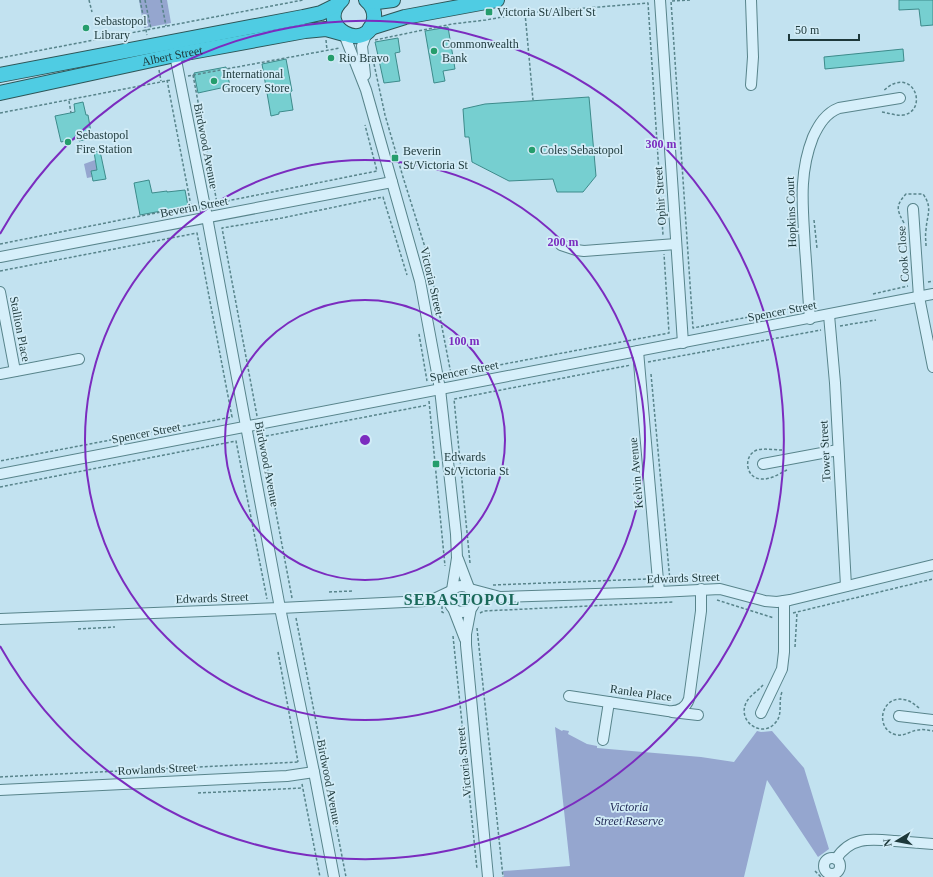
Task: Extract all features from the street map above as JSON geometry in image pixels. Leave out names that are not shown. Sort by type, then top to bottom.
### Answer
[{"type":"highway","points":[[367,0],[378,2],[393,0]]},
{"type":"highway","points":[[367,0],[374,12],[374,21],[367,35]]},
{"type":"highway","points":[[367,35],[404,17],[498,0]]},
{"type":"highway","points":[[340,2],[334,12],[334,21],[347,40]]},
{"type":"highway","name":"Albert Street","points":[[0,76],[304,17],[321,13],[340,2]]},
{"type":"highway","name":"Albert Street","points":[[0,93],[175,55],[312,30],[326,29],[347,40],[354,36],[367,35]]},
{"type":"street","name":"Ophir Street","points":[[660,0],[683,343]]},
{"type":"street","points":[[751,0],[753,57],[751,85]]},
{"type":"street","name":"Victoria Street","points":[[366,90],[362,52],[367,35]]},
{"type":"street","name":"Victoria Street","points":[[347,40],[366,90],[420,281],[440,389],[457,553],[460,565],[470,588]]},
{"type":"street","name":"Birdwood Avenue","points":[[175,55],[247,426],[280,608],[334,877]]},
{"type":"street","name":"Hopkins Court","points":[[810,319],[802,182],[806,158],[814,136],[823,119],[835,110],[900,98]]},
{"type":"street","name":"Beverin Street","points":[[0,257],[392,182]]},
{"type":"street","name":"Cook Close","points":[[913,209],[919,297],[933,367]]},
{"type":"street","points":[[561,245],[576,250],[584,250],[676,244]]},
{"type":"street","name":"Stallion Place","points":[[0,292],[15,371]]},
{"type":"street","name":"Spencer Street","points":[[0,474],[810,319],[933,294]]},
{"type":"street","name":"Tower Street","points":[[828,315],[835,383],[846,586]]},
{"type":"street","name":"Kelvin Avenue","points":[[638,352],[659,592]]},
{"type":"street","name":"Stallion Place","points":[[0,374],[79,360]]},
{"type":"street","points":[[763,464],[838,450]]},
{"type":"street","name":"Victoria Street","points":[[452,590],[457,553]]},
{"type":"street","name":"Edwards Street","points":[[470,588],[500,597],[726,589],[766,601],[784,601],[933,565]]},
{"type":"street","points":[[461,586],[470,588],[475,597],[474,610],[462,612],[448,608],[452,590],[461,586]]},
{"type":"street","name":"Ranlea Place","points":[[569,696],[668,711],[678,711],[687,704],[689,700],[702,600],[701,589]]},
{"type":"street","name":"Edwards Street","points":[[0,619],[425,601],[438,598],[452,590]]},
{"type":"street","name":"Edwards Street","points":[[474,610],[500,597]]},
{"type":"street","name":"Edwards Street","points":[[425,601],[448,608]]},
{"type":"street","points":[[761,713],[782,669],[784,652],[784,601]]},
{"type":"street","name":"Victoria Street","points":[[448,608],[462,629],[466,645]]},
{"type":"street","name":"Victoria Street","points":[[474,610],[466,634],[466,645],[488,877]]},
{"type":"street","points":[[604,740],[609,702]]},
{"type":"street","points":[[668,711],[698,716]]},
{"type":"street","points":[[899,716],[933,720]]},
{"type":"street","name":"Rowlands Street","points":[[0,790],[314,772]]},
{"type":"street","points":[[836,859],[847,847],[867,839],[933,844]]},
{"type":"street","points":[[831,857],[836,859],[840,865],[841,874],[820,875],[826,859],[831,857]]},
{"type":"path","points":[[89,0],[92,12]]},
{"type":"path","points":[[140,0],[146,30]]},
{"type":"path","points":[[145,0],[151,29]]},
{"type":"path","points":[[161,0],[166,26]]},
{"type":"path","points":[[0,58],[303,0]]},
{"type":"path","points":[[690,0],[671,1],[693,328],[800,307]]},
{"type":"path","points":[[367,35],[486,20],[525,13],[648,3],[669,333],[451,374],[429,260],[385,115],[373,59]]},
{"type":"path","points":[[525,13],[533,100]]},
{"type":"path","points":[[347,40],[193,75],[216,200],[217,203],[377,171]]},
{"type":"path","points":[[0,113],[167,80],[191,206],[0,244]]},
{"type":"path","points":[[879,112],[906,115],[914,107],[917,98],[916,93],[912,88],[900,83],[893,84],[880,92]]},
{"type":"path","points":[[69,100],[71,113]]},
{"type":"path","points":[[909,194],[923,194],[930,204],[930,212],[926,230],[926,252]]},
{"type":"path","points":[[346,877],[222,228],[282,218],[383,197],[409,280]]},
{"type":"path","points":[[813,214],[817,248]]},
{"type":"path","points":[[0,271],[197,233],[232,417],[0,461]]},
{"type":"path","points":[[873,294],[933,281]]},
{"type":"path","points":[[840,326],[876,320]]},
{"type":"path","points":[[470,562],[454,399],[820,330]]},
{"type":"path","points":[[419,333],[428,391],[446,571]]},
{"type":"path","points":[[650,370],[670,581]]},
{"type":"path","points":[[262,437],[429,404]]},
{"type":"path","points":[[0,487],[236,441],[267,599]]},
{"type":"path","points":[[748,460],[750,455],[759,450],[786,450]]},
{"type":"path","points":[[487,585],[652,578]]},
{"type":"path","points":[[702,600],[717,600],[774,618],[933,579]]},
{"type":"path","points":[[329,592],[352,591]]},
{"type":"path","points":[[474,610],[484,611],[678,602]]},
{"type":"path","points":[[477,626],[503,877]]},
{"type":"path","points":[[78,629],[115,627]]},
{"type":"path","points":[[452,631],[477,869]]},
{"type":"path","points":[[277,646],[320,877]]},
{"type":"path","points":[[886,705],[893,700],[900,699],[910,701],[921,709]]},
{"type":"path","points":[[0,776],[298,762]]},
{"type":"path","points":[[198,793],[303,788]]},
{"type":"green space","points":[[139,0],[167,0],[171,23],[144,28]]},
{"type":"green space","points":[[95,160],[97,170],[91,171],[92,177],[87,178],[84,164]]},
{"type":"green space","name":"Victoria Street Reserve","points":[[555,727],[562,731],[569,731],[568,734],[587,744],[597,746],[597,748],[701,757],[734,762],[757,731],[772,731],[804,768],[829,849],[818,857],[767,780],[744,877],[504,877],[503,871],[570,866]]},
{"type":"building","points":[[899,0],[933,0],[933,25],[921,26],[919,9],[899,10]]},
{"type":"building","points":[[448,27],[455,69],[443,71],[445,81],[434,83],[425,31]]},
{"type":"building","points":[[398,38],[400,52],[395,53],[400,81],[384,83],[375,42]]},
{"type":"building","points":[[903,49],[904,61],[825,69],[824,57]]},
{"type":"building","points":[[286,59],[292,91],[290,92],[293,110],[279,112],[279,114],[271,116],[262,64]]},
{"type":"building","name":"International Grocery Store","points":[[226,67],[230,86],[198,93],[194,73]]},
{"type":"building","name":"Coles Sebastopol","points":[[589,97],[596,176],[583,192],[557,192],[553,179],[509,181],[472,162],[469,137],[465,137],[463,109],[485,104]]},
{"type":"building","points":[[83,102],[86,115],[88,115],[92,138],[79,141],[79,138],[61,142],[55,116],[75,112],[74,104]]},
{"type":"building","points":[[100,151],[106,179],[93,181],[91,171],[97,170],[94,152]]},
{"type":"building","points":[[149,180],[152,193],[185,190],[188,206],[140,215],[134,183]]},
{"type":"place","name":"Victoria St/Albert St","points":[[489,12]]},
{"type":"place","name":"Sebastopol Library","points":[[86,28]]},
{"type":"place","name":"Commonwealth Bank","points":[[434,51]]},
{"type":"place","name":"Rio Bravo","points":[[331,58]]},
{"type":"place","name":"International Grocery Store","points":[[214,81]]},
{"type":"place","name":"Sebastopol Fire Station","points":[[68,142]]},
{"type":"place","name":"Coles Sebastopol","points":[[532,150]]},
{"type":"place","name":"Beverin St/Victoria St","points":[[395,158]]},
{"type":"place","name":"Edwards St/Victoria St","points":[[436,464]]},
{"type":"district","name":"SEBASTOPOL","points":[[462,599]]}]
